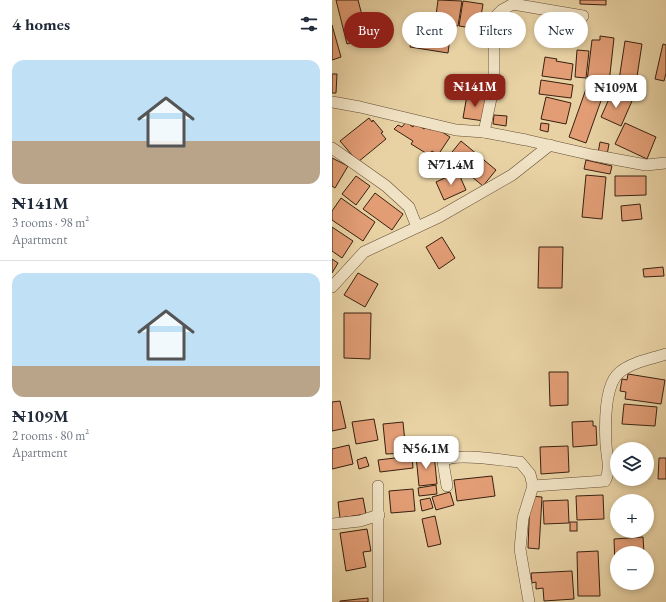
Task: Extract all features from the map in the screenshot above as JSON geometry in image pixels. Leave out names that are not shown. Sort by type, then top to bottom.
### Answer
[{"type":"street","points":[[484,132],[494,84],[494,18],[507,7],[520,3],[564,12]]},
{"type":"street","points":[[332,102],[360,107],[456,130],[484,132],[646,165],[666,163]]},
{"type":"street","points":[[332,287],[364,252],[417,227],[512,174],[550,145]]},
{"type":"street","points":[[332,148],[386,186],[409,207],[417,227]]},
{"type":"street","points":[[533,486],[605,481],[609,474],[606,440],[607,402],[612,383],[619,372],[629,366],[666,354]]},
{"type":"street","points":[[447,486],[443,462],[451,457],[489,458],[520,462],[530,474],[533,486],[523,518],[520,549],[529,602]]},
{"type":"street","points":[[378,486],[379,515],[376,579],[378,602]]},
{"type":"street","points":[[332,524],[360,521],[379,515]]},
{"type":"building","points":[[336,0],[358,0],[361,12],[344,12],[344,32]]},
{"type":"building","points":[[438,0],[462,1],[458,26],[457,12],[436,12]]},
{"type":"building","points":[[580,0],[606,0],[606,5],[580,4]]},
{"type":"building","points":[[463,1],[483,4],[482,12],[465,12],[465,27],[459,26]]},
{"type":"building","points":[[332,25],[341,57],[332,60]]},
{"type":"building","points":[[600,36],[614,38],[609,83],[587,81],[592,40],[600,40]]},
{"type":"building","points":[[625,41],[642,44],[636,83],[619,80]]},
{"type":"building","points":[[663,44],[666,45],[666,73],[664,81],[655,79]]},
{"type":"building","points":[[416,48],[449,48],[448,53]]},
{"type":"building","points":[[577,50],[589,51],[586,78],[575,77]]},
{"type":"building","points":[[545,57],[557,59],[556,61],[573,64],[571,80],[542,76]]},
{"type":"building","points":[[332,74],[337,74],[336,93],[332,93]]},
{"type":"building","points":[[541,80],[573,85],[571,98],[539,94]]},
{"type":"building","points":[[586,89],[603,95],[586,143],[569,137]]},
{"type":"building","points":[[612,92],[632,101],[621,126],[601,117]]},
{"type":"building","points":[[467,95],[488,99],[484,121],[463,118]]},
{"type":"building","points":[[546,97],[571,103],[566,124],[541,119]]},
{"type":"building","points":[[494,115],[507,116],[506,126],[493,124]]},
{"type":"building","points":[[369,118],[372,122],[373,120],[383,132],[381,133],[386,139],[358,162],[340,141]]},
{"type":"building","points":[[406,122],[413,127],[415,123],[424,129],[426,127],[431,130],[434,127],[450,137],[438,155],[432,151],[429,155],[411,144],[413,141],[394,129],[398,125],[402,127]]},
{"type":"building","points":[[541,123],[549,124],[548,132],[540,130]]},
{"type":"building","points":[[625,123],[656,137],[647,159],[615,144]]},
{"type":"building","points":[[461,141],[496,170],[483,186],[448,157]]},
{"type":"building","points":[[600,142],[609,144],[607,155],[598,153]]},
{"type":"building","points":[[332,158],[348,166],[335,188],[332,186]]},
{"type":"building","points":[[586,160],[612,166],[610,174],[584,169]]},
{"type":"building","points":[[458,172],[466,190],[444,200],[436,182]]},
{"type":"building","points":[[586,175],[606,177],[602,219],[582,217]]},
{"type":"building","points":[[356,176],[370,186],[356,205],[342,194]]},
{"type":"building","points":[[615,176],[646,176],[646,195],[615,196]]},
{"type":"building","points":[[375,193],[403,214],[392,230],[363,209]]},
{"type":"building","points":[[341,198],[375,222],[363,241],[332,220],[332,211]]},
{"type":"building","points":[[640,204],[642,219],[622,221],[621,206]]},
{"type":"building","points":[[332,227],[353,241],[342,258],[332,251]]},
{"type":"building","points":[[442,237],[455,258],[439,269],[426,247]]},
{"type":"building","points":[[539,247],[563,247],[562,288],[538,288]]},
{"type":"building","points":[[332,259],[338,263],[332,273]]},
{"type":"building","points":[[663,267],[664,276],[644,277],[643,269]]},
{"type":"building","points":[[358,273],[378,284],[365,307],[344,295]]},
{"type":"building","points":[[344,313],[371,313],[370,359],[344,358]]},
{"type":"building","points":[[549,372],[568,372],[568,405],[550,406]]},
{"type":"building","points":[[628,374],[665,380],[661,404],[625,399],[626,392],[620,391],[622,379],[627,380]]},
{"type":"building","points":[[340,401],[346,428],[332,431],[332,402]]},
{"type":"building","points":[[624,404],[657,407],[655,426],[622,424]]},
{"type":"building","points":[[374,419],[378,440],[356,444],[352,422]]},
{"type":"building","points":[[593,421],[593,426],[596,426],[597,445],[573,447],[572,422]]},
{"type":"building","points":[[403,422],[406,453],[386,454],[383,424]]},
{"type":"building","points":[[349,445],[353,464],[332,469],[332,449]]},
{"type":"building","points":[[568,446],[569,472],[541,474],[540,447]]},
{"type":"building","points":[[434,454],[437,484],[419,486],[416,456]]},
{"type":"building","points":[[412,456],[413,468],[380,472],[378,460]]},
{"type":"building","points":[[366,457],[369,466],[359,469],[357,460]]},
{"type":"building","points":[[659,458],[666,458],[666,479],[658,479]]},
{"type":"building","points":[[492,476],[495,496],[457,501],[454,480]]},
{"type":"building","points":[[436,485],[437,494],[419,496],[418,488]]},
{"type":"building","points":[[413,489],[415,511],[391,513],[389,491]]},
{"type":"building","points":[[450,492],[454,505],[436,510],[432,497]]},
{"type":"building","points":[[603,495],[604,519],[577,520],[576,496]]},
{"type":"building","points":[[530,496],[542,497],[539,549],[528,548]]},
{"type":"building","points":[[363,498],[366,514],[340,518],[338,502]]},
{"type":"building","points":[[430,498],[433,508],[422,511],[420,500]]},
{"type":"building","points":[[568,500],[569,523],[544,524],[543,501]]},
{"type":"building","points":[[435,516],[441,544],[428,547],[422,519]]},
{"type":"building","points":[[570,522],[577,522],[577,531],[570,531]]},
{"type":"building","points":[[367,529],[371,551],[363,552],[366,567],[346,571],[340,533]]},
{"type":"building","points":[[643,538],[644,546],[614,546],[614,539]]},
{"type":"building","points":[[598,551],[600,596],[578,596],[577,552]]},
{"type":"building","points":[[572,571],[574,599],[544,601],[543,588],[536,589],[536,582],[532,583],[531,573]]},
{"type":"building","points":[[368,598],[368,602],[340,602],[340,601]]}]
